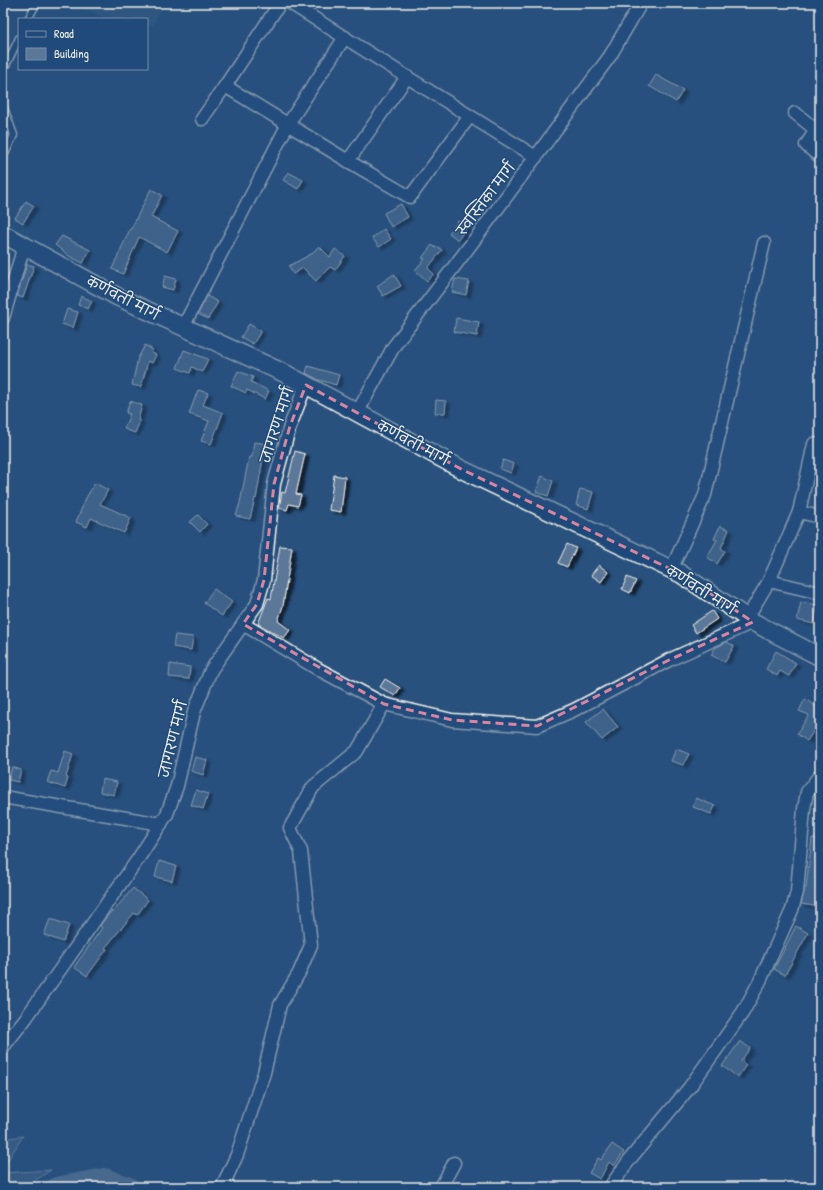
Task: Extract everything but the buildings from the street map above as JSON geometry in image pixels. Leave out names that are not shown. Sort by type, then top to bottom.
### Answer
[{"type":"main road","name":"कर्णवती मार्ग","points":[[3,234],[118,297],[286,374],[463,470],[681,574],[750,620],[820,657]]},
{"type":"street","points":[[202,119],[280,3]]},
{"type":"street","points":[[290,3],[536,156]]},
{"type":"street","name":"स्वस्तिका मार्ग","points":[[357,413],[394,346],[610,56],[641,3]]},
{"type":"street","points":[[183,327],[288,124],[345,37]]},
{"type":"street","points":[[348,161],[407,77]]},
{"type":"street","points":[[225,86],[410,197],[470,116]]},
{"type":"street","points":[[795,113],[816,130],[806,145],[820,156]]},
{"type":"street","points":[[671,570],[705,495],[764,242]]},
{"type":"street","points":[[3,318],[24,246]]},
{"type":"street","name":"जागरण मार्ग","points":[[3,1047],[26,1018],[129,872],[167,814],[177,786],[194,712],[211,670],[257,604],[264,580],[274,484],[290,426],[306,385]]},
{"type":"street","points":[[243,624],[318,669],[384,704],[452,720],[537,726],[574,710],[669,660],[750,620],[770,581],[799,512],[814,444],[820,445]]},
{"type":"street","points":[[799,512],[820,517]]},
{"type":"street","points":[[770,581],[820,593]]},
{"type":"street","points":[[222,1187],[237,1155],[264,1073],[280,1005],[300,973],[311,945],[301,851],[290,828],[313,787],[357,751],[384,704]]},
{"type":"street","points":[[610,1187],[630,1159],[689,1088],[743,1012],[760,981],[792,910],[796,892],[807,792],[820,775]]},
{"type":"street","points":[[3,797],[161,824]]},
{"type":"street","points":[[441,1187],[454,1163]]},
{"type":"lane","points":[[29,18],[37,3]]},
{"type":"lane","points":[[3,72],[18,40]]},
{"type":"lane","points":[[3,105],[14,134],[3,158]]},
{"type":"highlighted area","points":[[306,385],[463,470],[681,574],[753,622],[669,660],[537,726],[452,720],[384,704],[243,624],[257,604],[264,580],[274,484],[290,426]]},
{"type":"shaded area","points":[[74,3],[163,3],[153,26],[148,25],[148,18],[105,18]]},
{"type":"shaded area","points":[[23,1136],[3,1168],[3,1139]]},
{"type":"shaded area","points":[[51,1170],[25,1187],[3,1187],[3,1173]]},
{"type":"waterway","points":[[56,1187],[104,1178],[129,1187]]}]
